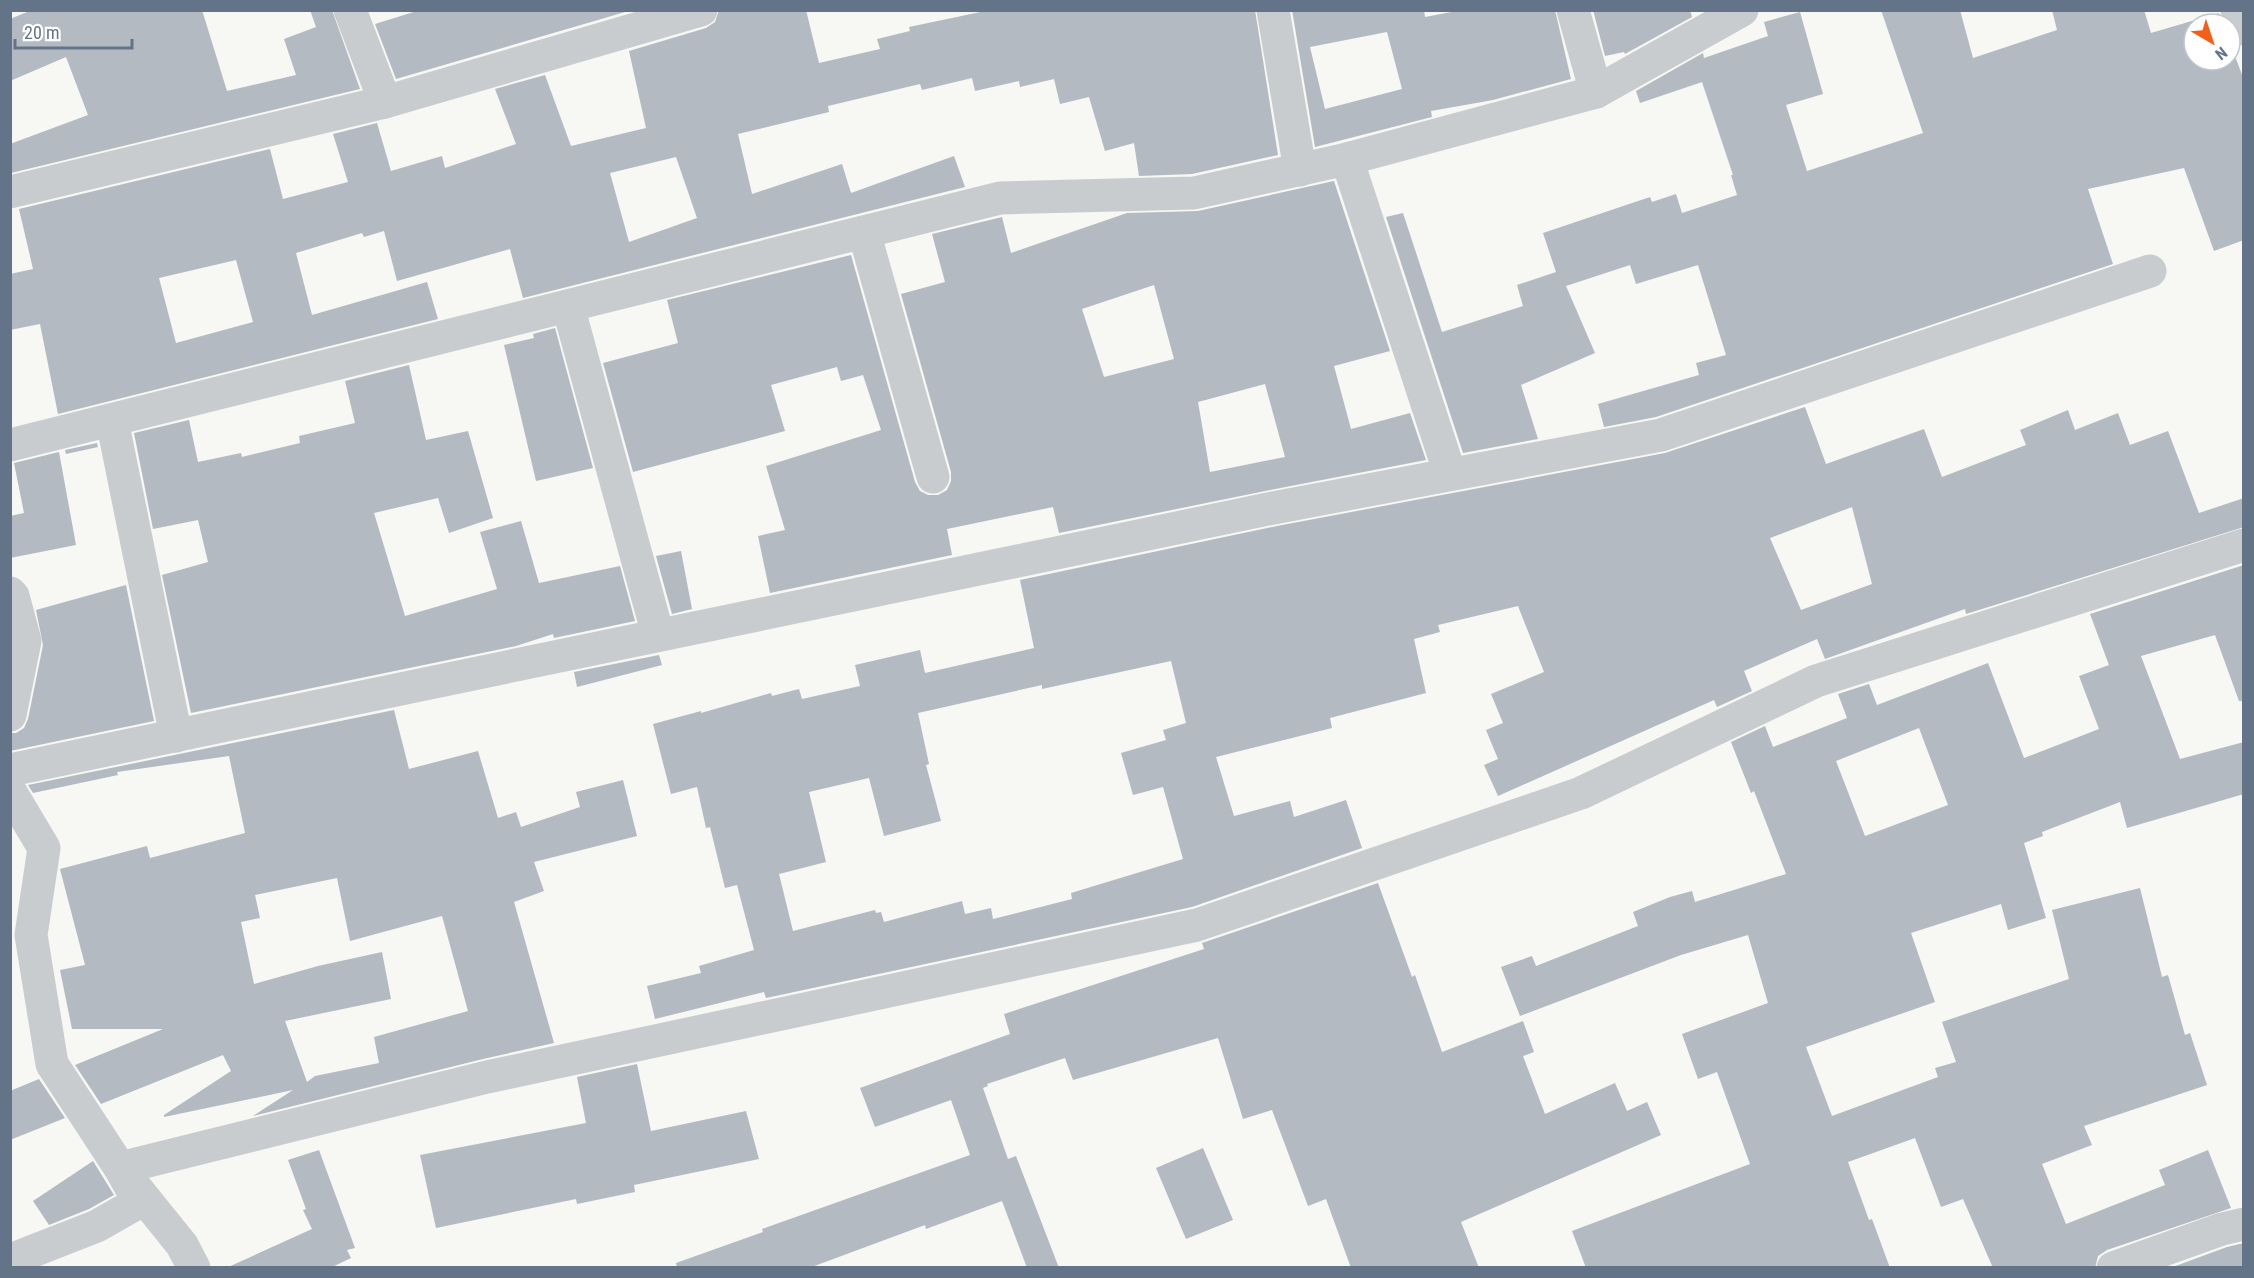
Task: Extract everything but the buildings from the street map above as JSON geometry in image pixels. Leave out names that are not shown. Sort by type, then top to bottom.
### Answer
[{"type":"street","points":[[350,10],[385,102]]},
{"type":"street","points":[[10,192],[385,102],[701,10]]},
{"type":"street","points":[[1273,10],[1300,170]]},
{"type":"street","points":[[1573,10],[1596,92]]},
{"type":"street","points":[[10,445],[1000,198],[1194,193],[1347,159],[1596,92],[1742,10]]},
{"type":"street","points":[[2237,10],[2244,29]]},
{"type":"street","points":[[1347,159],[1450,474]]},
{"type":"street","points":[[864,232],[933,477]]},
{"type":"street","points":[[10,770],[1273,508],[1661,435],[2150,271]]},
{"type":"street","points":[[568,306],[657,635]]},
{"type":"street","points":[[112,420],[176,736]]},
{"type":"street","points":[[120,1168],[487,1077],[1197,926],[1581,793],[1816,681],[2244,545]]},
{"type":"street","points":[[10,593],[13,596],[25,641],[10,715]]},
{"type":"street","points":[[10,791],[44,848],[31,935],[52,1064],[120,1168],[138,1202],[97,1226],[10,1260]]},
{"type":"street","points":[[120,1168],[182,1245],[194,1268]]},
{"type":"street","points":[[2113,1268],[2222,1229],[2244,1224]]}]
